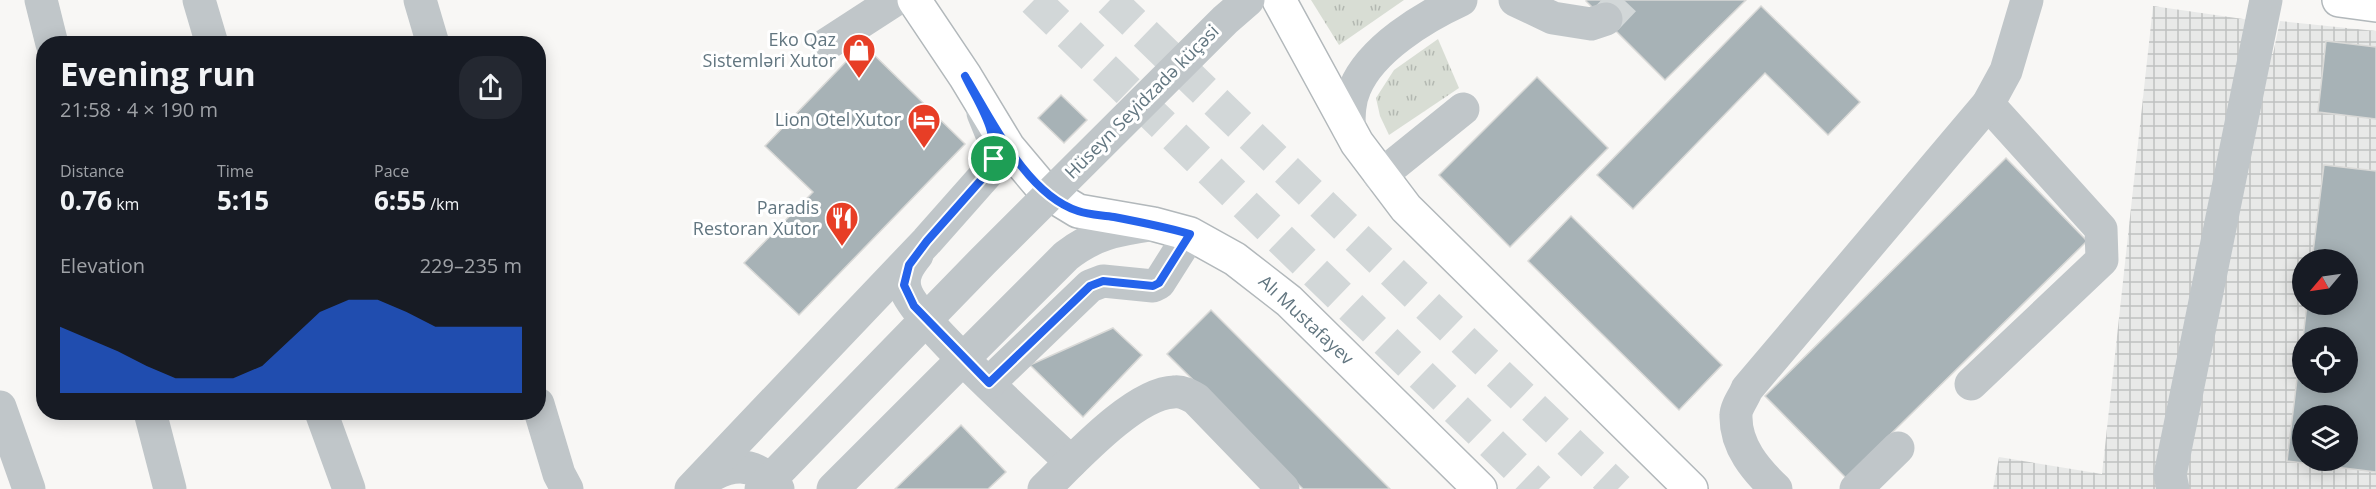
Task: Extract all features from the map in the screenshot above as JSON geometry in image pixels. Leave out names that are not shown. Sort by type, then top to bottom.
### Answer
[{"type":"main road","name":"Alı Mustafayev","points":[[914,0],[965,76],[1008,147],[1045,191],[1078,211],[1153,224],[1190,234],[1235,259],[1289,301],[1480,489]]},
{"type":"main road","points":[[1280,0],[1349,129],[1380,176],[1406,208],[1691,489]]},
{"type":"main road","points":[[2339,0],[2376,5]]},
{"type":"street","points":[[41,0],[50,36]]},
{"type":"street","points":[[199,0],[210,36]]},
{"type":"street","points":[[420,0],[431,36]]},
{"type":"street","points":[[827,44],[895,0]]},
{"type":"street","name":"Hüseyn Seyidzadə küçəsi","points":[[761,489],[983,261],[1225,20],[1248,0]]},
{"type":"street","points":[[1349,129],[1349,105],[1354,88],[1365,69],[1390,45],[1425,19],[1461,0]]},
{"type":"street","points":[[1515,0],[1553,18],[1591,24],[1606,19]]},
{"type":"street","points":[[1776,489],[1755,469],[1741,444],[1735,414],[1748,389],[1988,104],[2006,71],[2027,0]]},
{"type":"street","points":[[2173,489],[2170,475],[2266,0]]},
{"type":"street","points":[[692,489],[927,241],[989,171],[994,159],[994,140],[965,76]]},
{"type":"street","points":[[1971,384],[2102,260],[2101,229],[1988,104]]},
{"type":"street","points":[[1380,176],[1463,109]]},
{"type":"street","points":[[833,489],[1050,270],[1082,243],[1119,229],[1153,224]]},
{"type":"street","points":[[989,383],[1090,286],[1103,281],[1153,286],[1159,283],[1190,234]]},
{"type":"street","points":[[927,241],[905,274],[904,285],[914,306],[963,358],[1071,462]]},
{"type":"street","points":[[1044,489],[1133,407],[1153,396],[1174,391],[1196,399],[1283,489]]},
{"type":"street","points":[[0,407],[29,489]]},
{"type":"street","points":[[152,420],[170,489]]},
{"type":"street","points":[[324,420],[349,489]]},
{"type":"street","points":[[543,420],[559,474],[567,489]]},
{"type":"street","points":[[1856,489],[1898,448]]},
{"type":"street","points":[[692,489],[722,469],[731,466],[758,471],[778,489]]},
{"type":"shaded area","points":[[2153,6],[2250,20],[2257,52],[2273,54],[2280,21],[2376,31],[2376,489],[1993,489],[1999,457],[2102,474]]},
{"type":"green space","points":[[1311,0],[1404,0],[1339,45]]},
{"type":"green space","points":[[1438,39],[1459,88],[1389,135],[1380,116],[1376,98],[1394,70]]},
{"type":"building","points":[[1587,0],[1746,0],[1665,80],[1586,1]]},
{"type":"building","points":[[1761,6],[1860,102],[1828,135],[1765,73],[1633,209],[1597,175]]},
{"type":"building","points":[[2326,41],[2376,47],[2376,119],[2318,112]]},
{"type":"building","points":[[863,44],[965,144],[799,315],[744,263],[813,192],[765,146]]},
{"type":"building","points":[[1537,77],[1608,148],[1510,247],[1439,175]]},
{"type":"building","points":[[1061,95],[1087,120],[1064,143],[1038,118]]},
{"type":"building","points":[[2006,158],[2087,241],[1846,478],[1765,396]]},
{"type":"building","points":[[2324,165],[2376,171],[2376,472],[2358,470],[2358,405],[2294,405],[2295,393],[2358,393],[2358,327],[2304,327],[2306,315],[2358,315],[2358,249],[2313,249]]},
{"type":"building","points":[[1571,216],[1722,365],[1679,410],[1528,261]]},
{"type":"building","points":[[1211,310],[1390,489],[1303,489],[1167,354]]},
{"type":"building","points":[[1113,328],[1142,355],[1083,417],[1030,365]]},
{"type":"building","points":[[2292,420],[2292,462],[2287,461]]},
{"type":"building","points":[[961,425],[1006,472],[988,489],[895,489]]},
{"type":"tunnel","points":[[1034,0],[1539,489]]},
{"type":"tunnel","points":[[1110,0],[1618,489]]},
{"type":"tunnel","points":[[1606,19],[1624,0]]},
{"type":"place","name":"Eko Qaz Sistemləri Xutor","points":[[859,79]]},
{"type":"place","name":"Lion Otel Xutor","points":[[924,149]]},
{"type":"place","name":"Paradis Restoran Xutor","points":[[842,247]]},
{"type":"route","points":[[965,76],[1020,164],[1032,179],[1062,203],[1078,211],[1153,224],[1190,234],[1159,283],[1153,286],[1103,281],[1090,286],[989,383],[914,306],[904,285],[909,265],[927,241],[989,171],[994,159],[994,140],[965,76]]}]
